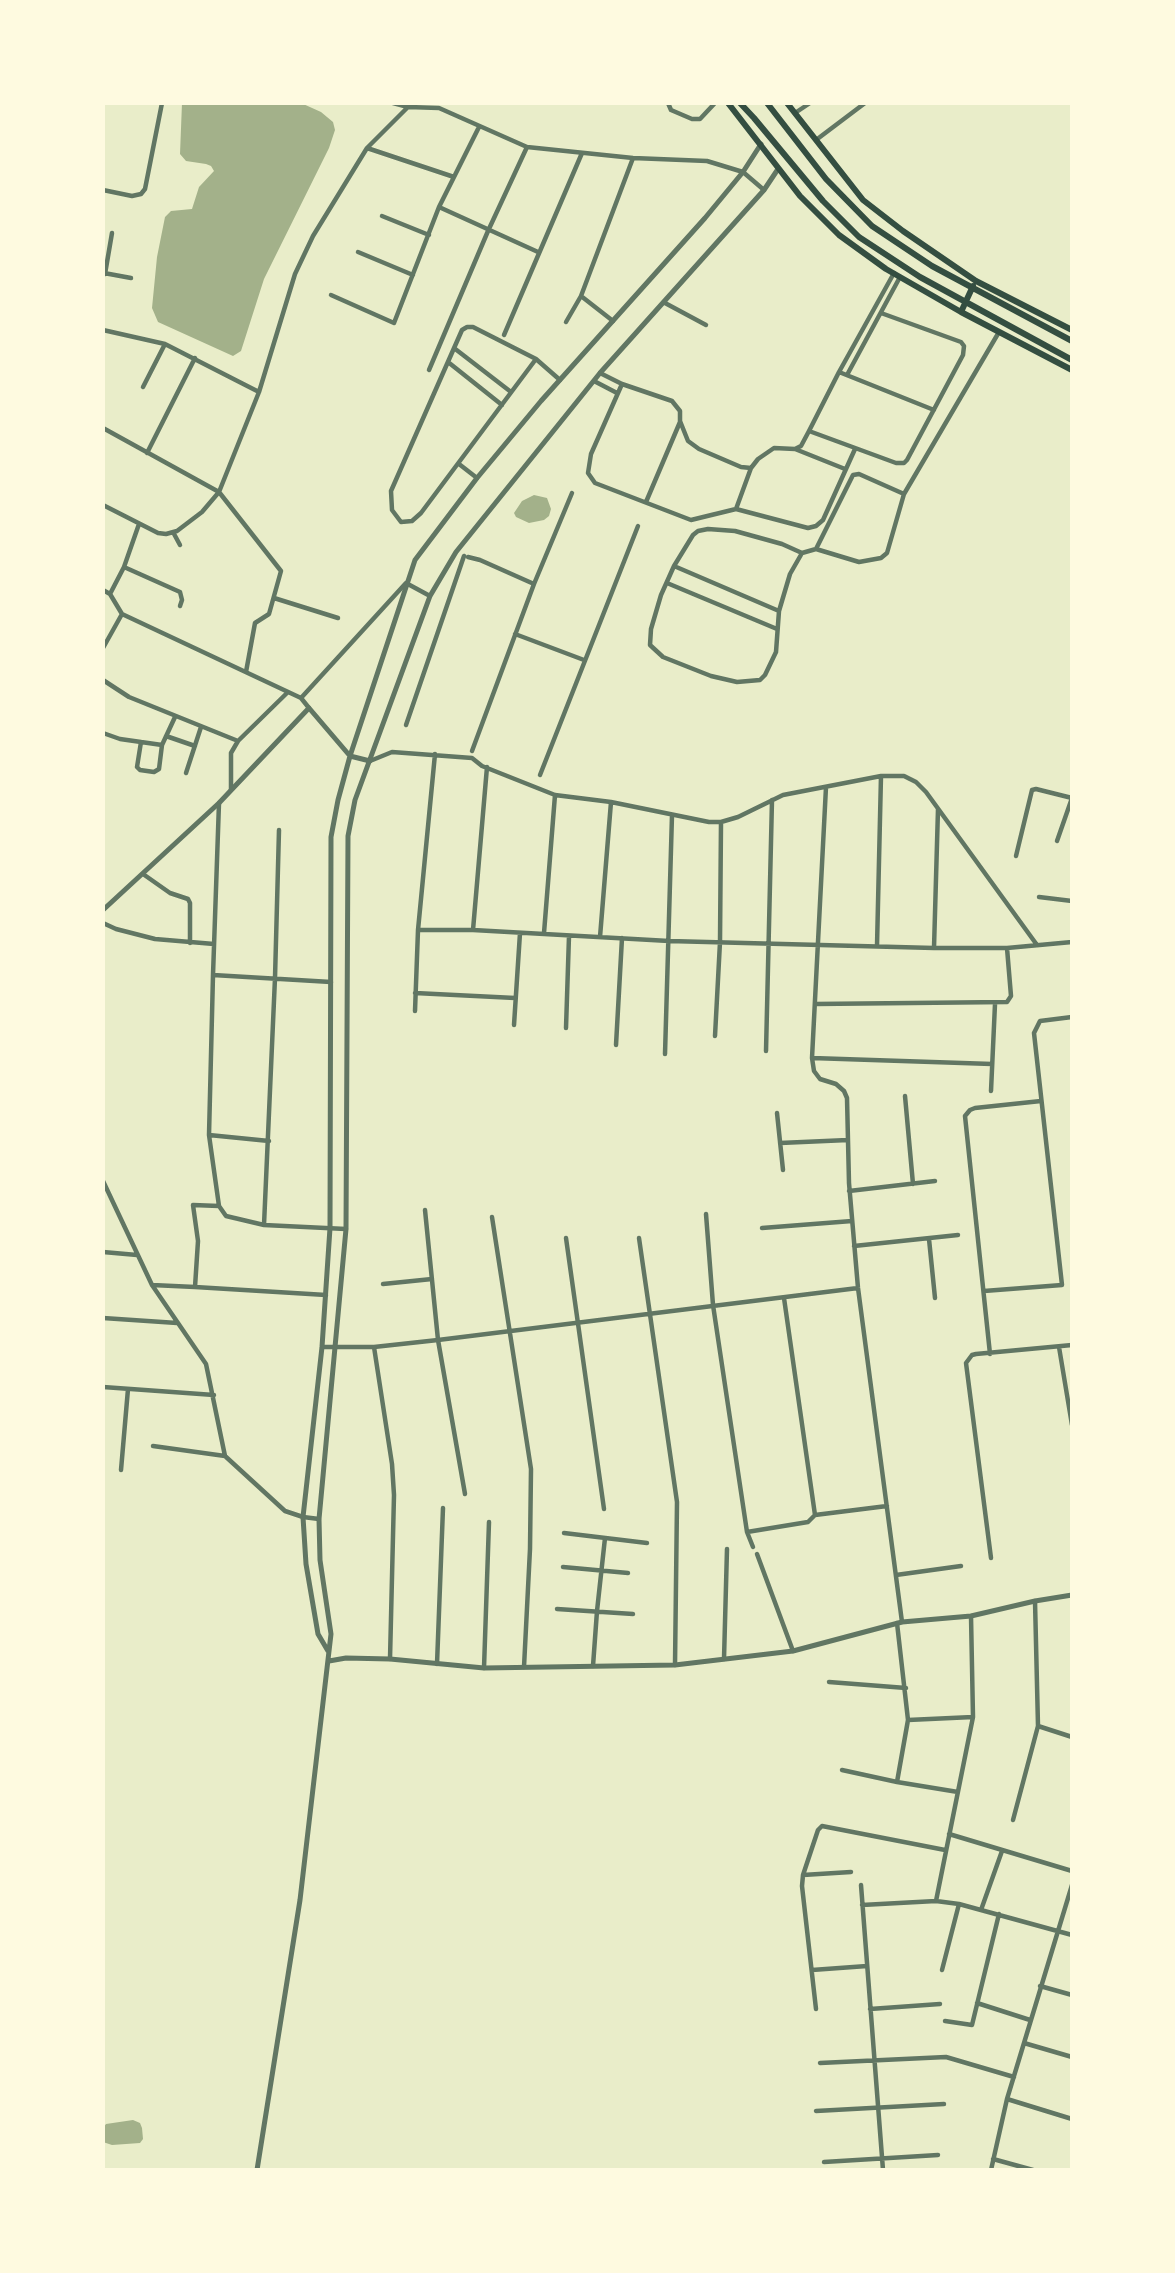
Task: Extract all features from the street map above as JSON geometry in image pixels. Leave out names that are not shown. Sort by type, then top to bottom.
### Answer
[{"type":"main road","points":[[728,103],[800,196],[839,235],[897,275],[1072,370]]},
{"type":"main road","points":[[740,103],[823,201],[859,237],[920,277],[1072,360]]},
{"type":"main road","points":[[767,103],[826,179],[872,226],[932,266],[1072,341]]},
{"type":"main road","points":[[786,103],[863,200],[976,281],[1072,330]]},
{"type":"main road","points":[[961,312],[976,281]]},
{"type":"street","points":[[103,190],[132,196],[145,190],[162,103]]},
{"type":"street","points":[[393,103],[408,107],[439,108],[527,147],[633,158],[707,161],[743,173],[764,190]]},
{"type":"street","points":[[668,103],[671,110],[692,119],[699,119],[715,103]]},
{"type":"street","points":[[794,114],[810,103]]},
{"type":"street","points":[[815,141],[865,103]]},
{"type":"street","points":[[103,505],[158,533],[173,532],[202,512],[219,492],[259,392],[295,274],[313,236],[367,148],[408,107]]},
{"type":"street","points":[[331,295],[394,323],[439,207],[479,127]]},
{"type":"street","points":[[328,1651],[318,1634],[306,1564],[303,1517],[322,1348],[330,1228],[331,838],[350,756],[415,560],[477,478],[743,173],[761,144]]},
{"type":"street","points":[[429,370],[527,147]]},
{"type":"street","points":[[367,148],[454,177]]},
{"type":"street","points":[[504,335],[582,153]]},
{"type":"street","points":[[566,321],[581,296],[633,158]]},
{"type":"street","points":[[257,2170],[300,1900],[329,1661],[331,1633],[320,1560],[319,1519],[346,1229],[348,836],[355,800],[430,596],[456,552],[600,373],[764,190],[778,169]]},
{"type":"street","points":[[439,207],[538,252]]},
{"type":"street","points":[[382,216],[429,234]]},
{"type":"street","points":[[112,233],[104,273],[131,278]]},
{"type":"street","points":[[358,252],[413,275]]},
{"type":"street","points":[[847,375],[881,313],[897,275]]},
{"type":"street","points":[[795,449],[801,446],[839,372],[897,275]]},
{"type":"street","points":[[581,296],[613,321]]},
{"type":"street","points":[[665,303],[706,325]]},
{"type":"street","points":[[809,431],[896,463],[904,463],[907,460],[963,355],[964,346],[961,342],[881,313]]},
{"type":"street","points":[[536,359],[462,466],[421,513],[405,522],[397,519],[392,510],[391,491],[462,330],[473,327],[536,359],[560,380]]},
{"type":"street","points":[[103,330],[165,344],[259,392]]},
{"type":"street","points":[[802,553],[790,574],[779,611],[773,662],[760,680],[737,682],[711,676],[674,662],[650,645],[649,636],[661,595],[674,566],[693,535],[708,529],[735,531],[802,553],[816,549],[859,562],[881,558],[887,553],[904,494],[1000,331]]},
{"type":"street","points":[[143,387],[165,344]]},
{"type":"street","points":[[454,348],[511,392]]},
{"type":"street","points":[[147,453],[195,358]]},
{"type":"street","points":[[448,362],[502,405]]},
{"type":"street","points":[[839,372],[934,410]]},
{"type":"street","points":[[600,373],[622,384],[672,401],[678,405],[680,421],[688,441],[699,449],[741,467],[751,468]]},
{"type":"street","points":[[594,381],[617,393]]},
{"type":"street","points":[[622,384],[591,454],[588,473],[595,483],[691,520],[736,509],[808,528],[816,526],[823,520],[855,449]]},
{"type":"street","points":[[646,502],[680,421]]},
{"type":"street","points":[[103,428],[219,492],[281,572],[268,616],[255,623],[246,673]]},
{"type":"street","points":[[736,509],[751,468],[766,452],[781,448],[795,449],[845,469]]},
{"type":"street","points":[[462,466],[477,478]]},
{"type":"street","points":[[816,549],[853,475],[859,474],[904,494]]},
{"type":"street","points":[[472,751],[534,584],[572,493]]},
{"type":"street","points":[[110,594],[124,568],[139,524]]},
{"type":"street","points":[[540,775],[638,526]]},
{"type":"street","points":[[173,532],[180,545]]},
{"type":"street","points":[[456,552],[534,584]]},
{"type":"street","points":[[406,725],[466,557]]},
{"type":"street","points":[[674,566],[779,611]]},
{"type":"street","points":[[124,568],[180,592],[180,606]]},
{"type":"street","points":[[406,583],[430,596]]},
{"type":"street","points":[[301,698],[406,583]]},
{"type":"street","points":[[667,583],[777,629]]},
{"type":"street","points":[[103,590],[110,594],[122,614],[301,698],[350,756],[370,761],[392,752],[472,758],[535,789],[555,795],[721,822],[738,817],[783,795],[881,776],[904,776],[915,782],[938,808],[1037,945]]},
{"type":"street","points":[[274,598],[338,618]]},
{"type":"street","points":[[103,648],[122,614]]},
{"type":"street","points":[[515,634],[584,660]]},
{"type":"street","points":[[103,680],[129,697],[238,741]]},
{"type":"street","points":[[232,790],[232,753],[238,741],[288,692]]},
{"type":"street","points":[[103,910],[219,803],[309,708]]},
{"type":"street","points":[[141,743],[138,768],[154,772],[159,769],[162,745],[175,717]]},
{"type":"street","points":[[186,773],[201,727]]},
{"type":"street","points":[[103,733],[141,743],[162,745]]},
{"type":"street","points":[[166,736],[195,746]]},
{"type":"street","points":[[415,1011],[418,930],[435,754]]},
{"type":"street","points":[[473,930],[487,767]]},
{"type":"street","points":[[877,946],[881,776]]},
{"type":"street","points":[[826,787],[812,1058],[814,1071],[820,1079],[836,1084],[844,1091],[848,1108],[853,1246],[896,1575],[906,1688],[908,1720],[897,1783]]},
{"type":"street","points":[[1016,856],[1032,790],[1072,798],[1057,841]]},
{"type":"street","points":[[544,933],[555,795]]},
{"type":"street","points":[[766,1051],[772,800]]},
{"type":"street","points":[[600,937],[611,802]]},
{"type":"street","points":[[219,803],[209,1135],[219,1206],[226,1216],[264,1224],[346,1229]]},
{"type":"street","points":[[934,948],[938,808]]},
{"type":"street","points":[[666,1054],[672,814]]},
{"type":"street","points":[[715,1036],[720,942],[721,822]]},
{"type":"street","points":[[264,1224],[279,830]]},
{"type":"street","points":[[143,874],[170,893],[188,899],[190,943]]},
{"type":"street","points":[[1039,897],[1072,901]]},
{"type":"street","points":[[103,923],[155,939],[214,944]]},
{"type":"street","points":[[418,930],[544,933],[669,941],[934,948],[1007,948],[1072,942]]},
{"type":"street","points":[[514,1025],[520,933]]},
{"type":"street","points":[[566,1028],[569,936]]},
{"type":"street","points":[[616,1045],[622,938]]},
{"type":"street","points":[[815,1004],[1007,1002],[1011,996],[1007,948]]},
{"type":"street","points":[[213,975],[331,982]]},
{"type":"street","points":[[415,993],[515,998]]},
{"type":"street","points":[[991,1091],[995,1004]]},
{"type":"street","points":[[1062,1285],[1034,1033],[1035,1026],[1040,1021],[1072,1017]]},
{"type":"street","points":[[812,1058],[992,1064]]},
{"type":"street","points":[[905,1096],[913,1184]]},
{"type":"street","points":[[990,1354],[965,1116],[975,1108],[1041,1101]]},
{"type":"street","points":[[777,1113],[783,1170]]},
{"type":"street","points":[[209,1135],[269,1141]]},
{"type":"street","points":[[780,1143],[848,1140]]},
{"type":"street","points":[[103,1181],[152,1285],[206,1364],[225,1456]]},
{"type":"street","points":[[849,1191],[936,1181]]},
{"type":"street","points":[[195,1287],[198,1241],[193,1205],[219,1206]]},
{"type":"street","points":[[425,1210],[438,1340],[465,1494]]},
{"type":"street","points":[[706,1214],[713,1305],[747,1532],[753,1547]]},
{"type":"street","points":[[492,1217],[531,1469],[524,1667]]},
{"type":"street","points":[[762,1228],[852,1222]]},
{"type":"street","points":[[853,1246],[958,1235]]},
{"type":"street","points":[[566,1238],[604,1509]]},
{"type":"street","points":[[639,1238],[677,1502],[675,1665]]},
{"type":"street","points":[[929,1239],[935,1298]]},
{"type":"street","points":[[103,1252],[138,1255]]},
{"type":"street","points":[[383,1284],[432,1279]]},
{"type":"street","points":[[984,1290],[1072,1284]]},
{"type":"street","points":[[152,1285],[326,1295]]},
{"type":"street","points":[[322,1348],[373,1347],[510,1332],[858,1288]]},
{"type":"street","points":[[784,1298],[815,1515]]},
{"type":"street","points":[[103,1318],[178,1323]]},
{"type":"street","points":[[991,1558],[966,1363],[972,1355],[1072,1345]]},
{"type":"street","points":[[373,1347],[392,1464],[394,1495],[390,1659]]},
{"type":"street","points":[[1059,1347],[1072,1425]]},
{"type":"street","points":[[103,1387],[214,1395]]},
{"type":"street","points":[[121,1470],[128,1389]]},
{"type":"street","points":[[153,1446],[225,1456],[285,1511],[319,1519]]},
{"type":"street","points":[[747,1532],[808,1522],[815,1515],[887,1506]]},
{"type":"street","points":[[437,1664],[443,1508]]},
{"type":"street","points":[[484,1668],[489,1522]]},
{"type":"street","points":[[564,1534],[647,1543]]},
{"type":"street","points":[[593,1666],[605,1538]]},
{"type":"street","points":[[724,1659],[727,1549]]},
{"type":"street","points":[[757,1553],[793,1651]]},
{"type":"street","points":[[896,1575],[961,1566]]},
{"type":"street","points":[[563,1567],[628,1573]]},
{"type":"street","points":[[329,1661],[346,1658],[390,1659],[484,1668],[675,1665],[793,1651],[899,1623],[971,1616],[1072,1595]]},
{"type":"street","points":[[1013,1819],[1038,1726],[1035,1601]]},
{"type":"street","points":[[557,1609],[633,1614]]},
{"type":"street","points":[[936,1901],[973,1717],[971,1616]]},
{"type":"street","points":[[830,1682],[906,1688]]},
{"type":"street","points":[[908,1720],[973,1717]]},
{"type":"street","points":[[1038,1726],[1072,1737]]},
{"type":"street","points":[[842,1770],[897,1783],[958,1792]]},
{"type":"street","points":[[817,2009],[802,1886],[818,1830],[822,1826],[945,1850]]},
{"type":"street","points":[[948,1834],[1072,1871]]},
{"type":"street","points":[[981,1910],[1002,1851]]},
{"type":"street","points":[[803,1875],[851,1872]]},
{"type":"street","points":[[861,1885],[883,2170]]},
{"type":"street","points":[[991,2170],[1007,2099],[1072,1885]]},
{"type":"street","points":[[862,1905],[936,1901],[959,1904],[1072,1935]]},
{"type":"street","points":[[942,1970],[959,1904]]},
{"type":"street","points":[[945,2021],[970,2026],[999,1914]]},
{"type":"street","points":[[812,1970],[867,1966]]},
{"type":"street","points":[[1040,1986],[1072,1995]]},
{"type":"street","points":[[976,2003],[1030,2020]]},
{"type":"street","points":[[870,2009],[940,2004]]},
{"type":"street","points":[[1024,2043],[1072,2057]]},
{"type":"street","points":[[820,2063],[946,2057],[1014,2077]]},
{"type":"street","points":[[1007,2099],[1072,2119]]},
{"type":"street","points":[[816,2110],[944,2104]]},
{"type":"street","points":[[824,2162],[938,2155]]},
{"type":"street","points":[[993,2159],[1033,2170]]},
{"type":"shaded area","points":[[182,103],[301,103],[321,112],[333,122],[335,130],[329,148],[264,279],[241,351],[233,356],[158,322],[152,308],[157,257],[165,217],[171,211],[192,209],[199,187],[214,171],[206,164],[186,161],[180,154]]},
{"type":"shaded area","points":[[534,495],[547,498],[551,509],[544,520],[529,523],[516,517],[514,513],[522,501]]},
{"type":"shaded area","points":[[133,2120],[140,2123],[142,2128],[143,2139],[140,2143],[112,2145],[103,2142],[103,2128],[106,2124]]}]
